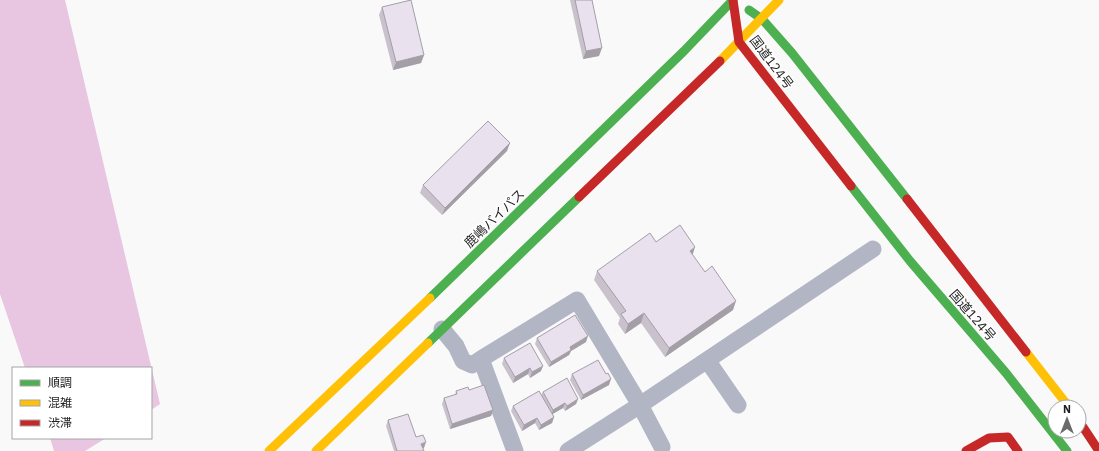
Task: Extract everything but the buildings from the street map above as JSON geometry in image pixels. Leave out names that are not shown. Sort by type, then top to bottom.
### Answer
[{"type":"main road","name":"国道124号","points":[[733,0],[762,18],[792,53],[1063,399]]},
{"type":"main road","name":"国道124号","points":[[733,0],[739,42],[910,261],[1006,373],[1067,451]]},
{"type":"main road","name":"鹿嶋バイパス","points":[[269,451],[489,241],[684,51],[733,0]]},
{"type":"main road","points":[[316,451],[739,42],[779,0]]},
{"type":"main road","points":[[1087,433],[1099,451]]},
{"type":"main road","points":[[966,451],[989,438],[1008,437],[1018,451]]},
{"type":"street","points":[[568,451],[708,360],[873,249]]},
{"type":"street","points":[[442,329],[456,346],[463,361],[472,364],[577,300],[640,405],[662,447]]},
{"type":"street","points":[[480,360],[515,451]]},
{"type":"street","points":[[708,360],[738,405]]},
{"type":"shaded area","points":[[0,0],[65,0],[151,367],[25,367],[0,294]]},
{"type":"shaded area","points":[[152,370],[160,404],[152,409]]},
{"type":"shaded area","points":[[50,439],[104,439],[85,451],[54,451]]},
{"type":"traffic: fast","points":[[430,298],[684,51],[733,0]]},
{"type":"traffic: fast","points":[[749,10],[762,19],[792,53],[907,199]]},
{"type":"traffic: fast","points":[[851,186],[910,261],[1006,373],[1067,451]]},
{"type":"traffic: fast","points":[[428,343],[579,197]]},
{"type":"traffic: slow","points":[[720,61],[779,0]]},
{"type":"traffic: slow","points":[[269,451],[430,298]]},
{"type":"traffic: slow","points":[[316,451],[428,343]]},
{"type":"traffic: slow","points":[[1026,352],[1063,399]]},
{"type":"traffic: jam","points":[[733,0],[739,42],[851,186]]},
{"type":"traffic: jam","points":[[579,197],[720,61]]},
{"type":"traffic: jam","points":[[907,199],[1026,352]]},
{"type":"traffic: jam","points":[[1087,433],[1099,451]]},
{"type":"traffic: jam","points":[[966,451],[989,438],[1008,437],[1018,451]]}]
